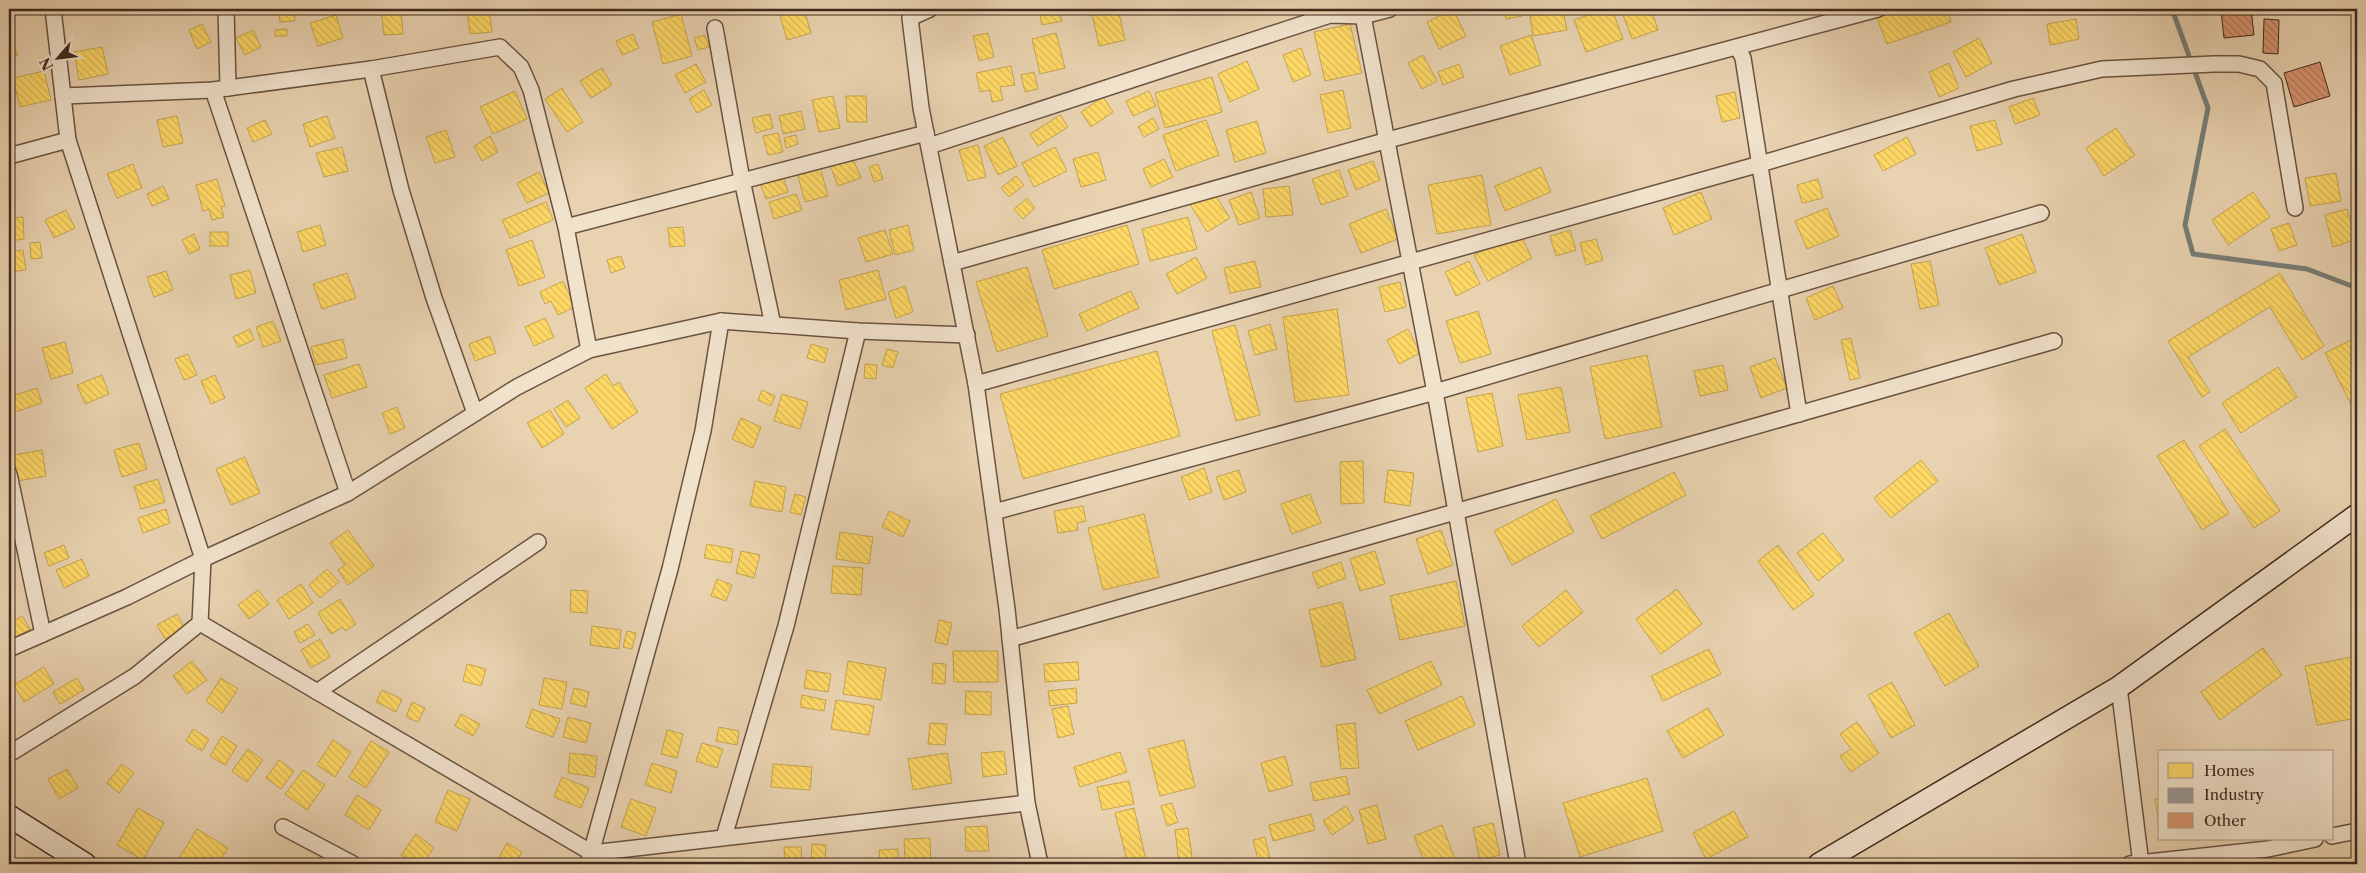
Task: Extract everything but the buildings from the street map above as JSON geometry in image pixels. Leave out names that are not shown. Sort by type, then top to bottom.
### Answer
[{"type":"main road","points":[[1819,864],[2119,687],[2357,515]]},
{"type":"main road","points":[[9,816],[85,864]]},
{"type":"street","points":[[9,754],[134,676],[200,623],[203,560],[68,140],[53,9]]},
{"type":"street","points":[[226,9],[221,89],[348,493]]},
{"type":"street","points":[[930,9],[910,18],[928,139],[976,384],[1010,639],[1027,803],[1040,864]]},
{"type":"street","points":[[566,227],[742,180],[928,139],[1330,15],[1363,16],[1390,9]]},
{"type":"street","points":[[952,263],[1388,140],[1733,47],[1738,48],[1878,9]]},
{"type":"street","points":[[1363,16],[1388,140],[1408,261],[1435,392],[1518,864]]},
{"type":"street","points":[[715,28],[742,180],[773,325]]},
{"type":"street","points":[[63,96],[221,89],[371,69],[500,47],[521,67],[531,90],[566,227],[590,350]]},
{"type":"street","points":[[1738,48],[1743,58],[1799,414]]},
{"type":"street","points":[[976,384],[1408,261],[1760,164],[2014,89],[2102,69],[2239,64],[2260,69],[2274,83],[2296,208]]},
{"type":"street","points":[[371,69],[401,190],[434,298],[475,413]]},
{"type":"street","points":[[9,156],[68,140]]},
{"type":"street","points":[[994,512],[1435,392],[2041,213]]},
{"type":"street","points":[[9,649],[128,597],[348,493],[517,387],[590,350],[721,321],[858,331],[967,335]]},
{"type":"street","points":[[590,859],[670,569],[702,431],[721,321]]},
{"type":"street","points":[[724,837],[786,626],[858,331]]},
{"type":"street","points":[[1010,639],[2054,341]]},
{"type":"street","points":[[9,474],[44,634]]},
{"type":"street","points":[[317,692],[538,542]]},
{"type":"street","points":[[200,623],[317,692],[590,859],[724,837],[1027,803]]},
{"type":"street","points":[[2119,687],[2137,864],[2268,849],[2310,840]]},
{"type":"street","points":[[283,827],[353,864]]},
{"type":"street","points":[[2334,836],[2357,831]]},
{"type":"waterway","points":[[2172,9],[2208,108],[2185,225],[2193,254],[2307,269],[2357,288]]}]
